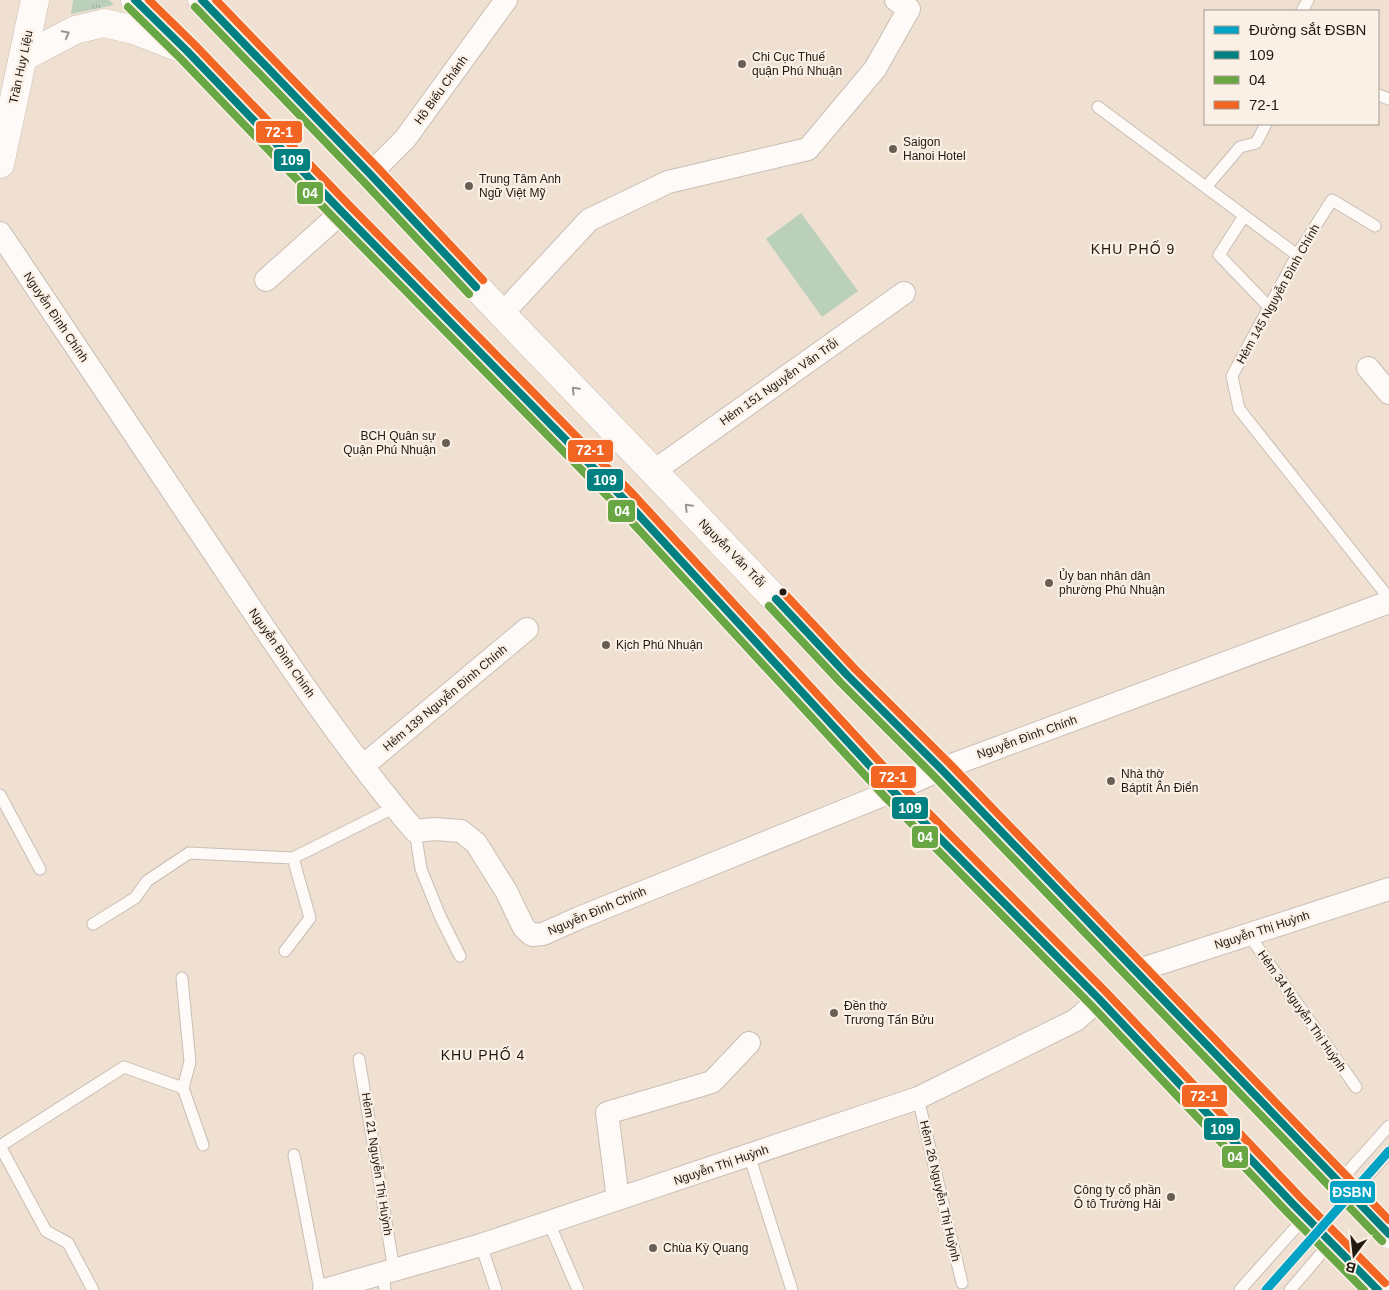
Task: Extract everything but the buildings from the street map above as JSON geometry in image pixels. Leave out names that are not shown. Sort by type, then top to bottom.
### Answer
[{"type":"main road","name":"Trần Huy Liệu","points":[[0,164],[35,0]]},
{"type":"main road","points":[[135,0],[624,499],[893,791],[1099,999],[1305,1217],[1378,1290]]},
{"type":"main road","name":"Nguyễn Văn Trỗi","points":[[202,0],[848,676],[941,769],[1389,1234]]},
{"type":"main road","points":[[24,57],[74,30],[104,23],[134,30],[187,51]]},
{"type":"main road","points":[[624,499],[654,471]]},
{"type":"street","name":"Hồ Biểu Chánh","points":[[370,174],[405,139],[506,0]]},
{"type":"street","points":[[502,314],[588,220],[668,182],[808,150],[875,69],[909,8],[896,0]]},
{"type":"street","points":[[266,280],[342,212]]},
{"type":"street","name":"Nguyễn Đình Chính","points":[[0,233],[292,670],[395,807],[415,831],[435,829],[461,831],[476,843],[506,890],[524,928],[532,934],[543,934],[893,791],[941,769],[1389,600]]},
{"type":"street","name":"Hẻm 151 Nguyễn Văn Trỗi","points":[[654,471],[904,294]]},
{"type":"street","points":[[1368,368],[1389,394]]},
{"type":"street","name":"Hẻm 139 Nguyễn Đình Chính","points":[[364,766],[527,629]]},
{"type":"street","name":"Nguyễn Thị Huỳnh","points":[[1136,971],[1389,889]]},
{"type":"street","name":"Nguyễn Thị Huỳnh","points":[[324,1290],[382,1280],[918,1098],[1076,1020],[1099,999]]},
{"type":"street","points":[[618,1199],[607,1113],[712,1082],[749,1043]]},
{"type":"lane","points":[[1098,107],[1297,255]]},
{"type":"lane","points":[[1206,187],[1240,147],[1256,143],[1265,125]]},
{"type":"lane","name":"Hẻm 145 Nguyễn Đình Chính","points":[[1375,226],[1332,200],[1297,255],[1232,376],[1239,409],[1389,600]]},
{"type":"lane","points":[[1244,216],[1219,255],[1269,307]]},
{"type":"lane","points":[[0,795],[40,869]]},
{"type":"lane","points":[[94,924],[135,898],[147,881],[189,852],[293,858],[395,807]]},
{"type":"lane","points":[[415,831],[421,869],[440,916],[460,956]]},
{"type":"lane","points":[[285,950],[310,918],[293,858]]},
{"type":"lane","name":"Hẻm 34 Nguyễn Thị Huỳnh","points":[[1249,935],[1356,1087]]},
{"type":"lane","points":[[182,978],[190,1062],[183,1088],[203,1145]]},
{"type":"lane","name":"Hẻm 21 Nguyễn Thị Huỳnh","points":[[360,1059],[382,1280]]},
{"type":"lane","points":[[93,1290],[68,1242],[46,1232],[0,1146],[124,1067],[183,1088]]},
{"type":"lane","name":"Hẻm 26 Nguyễn Thị Huỳnh","points":[[918,1098],[962,1283]]},
{"type":"lane","points":[[1345,1189],[1389,1126]]},
{"type":"lane","points":[[1345,1189],[1389,1152]]},
{"type":"lane","points":[[294,1155],[320,1290]]},
{"type":"lane","points":[[749,1155],[792,1290]]},
{"type":"lane","points":[[1240,1290],[1305,1217]]},
{"type":"lane","points":[[550,1223],[578,1290]]},
{"type":"lane","points":[[1290,1290],[1331,1242]]},
{"type":"lane","points":[[481,1246],[496,1290]]},
{"type":"green space","points":[[73,0],[109,0],[114,5],[71,14]]},
{"type":"green space","points":[[801,213],[858,291],[822,317],[766,239]]},
{"type":"rail line","name":"ĐSBN","points":[[1266,1290],[1389,1151]]},
{"type":"transit line","name":"109","points":[[135,0],[624,499],[893,791],[1099,999],[1293,1204],[1378,1290]]},
{"type":"transit line","name":"72-1","points":[[149,0],[631,492],[900,784],[1106,992],[1300,1197],[1385,1283]]},
{"type":"transit line","name":"109","points":[[202,0],[476,287]]},
{"type":"transit line","name":"72-1","points":[[216,0],[483,280]]},
{"type":"transit line","name":"04","points":[[128,7],[617,506],[886,798],[1092,1006],[1286,1211],[1364,1290]]},
{"type":"transit line","name":"04","points":[[195,7],[469,294]]},
{"type":"transit line","name":"72-1","points":[[783,592],[855,669],[948,762],[1389,1220]]},
{"type":"transit line","name":"109","points":[[776,599],[848,676],[941,769],[1389,1234]]},
{"type":"transit line","name":"04","points":[[769,606],[841,683],[934,776],[1382,1241]]},
{"type":"place","name":"Chi Cục Thuế quận Phú Nhuận","points":[[742,64]]},
{"type":"place","name":"Saigon Hanoi Hotel","points":[[893,149]]},
{"type":"place","name":"Trung Tâm Anh Ngữ Việt Mỹ","points":[[469,186]]},
{"type":"place","name":"BCH Quân sự Quận Phú Nhuận","points":[[446,443]]},
{"type":"place","name":"Ủy ban nhân dân phường Phú Nhuận","points":[[1049,583]]},
{"type":"place","name":"Kịch Phú Nhuận","points":[[606,645]]},
{"type":"place","name":"Nhà thờ Báptít Ân Điển","points":[[1111,781]]},
{"type":"place","name":"Đền thờ Trương Tấn Bửu","points":[[834,1013]]},
{"type":"place","name":"Công ty cổ phần Ô tô Trường Hải","points":[[1171,1197]]},
{"type":"place","name":"Chùa Kỳ Quang","points":[[653,1248]]},
{"type":"district","name":"KHU PHỐ 9","points":[[1133,249]]},
{"type":"district","name":"KHU PHỐ 4","points":[[483,1055]]}]
